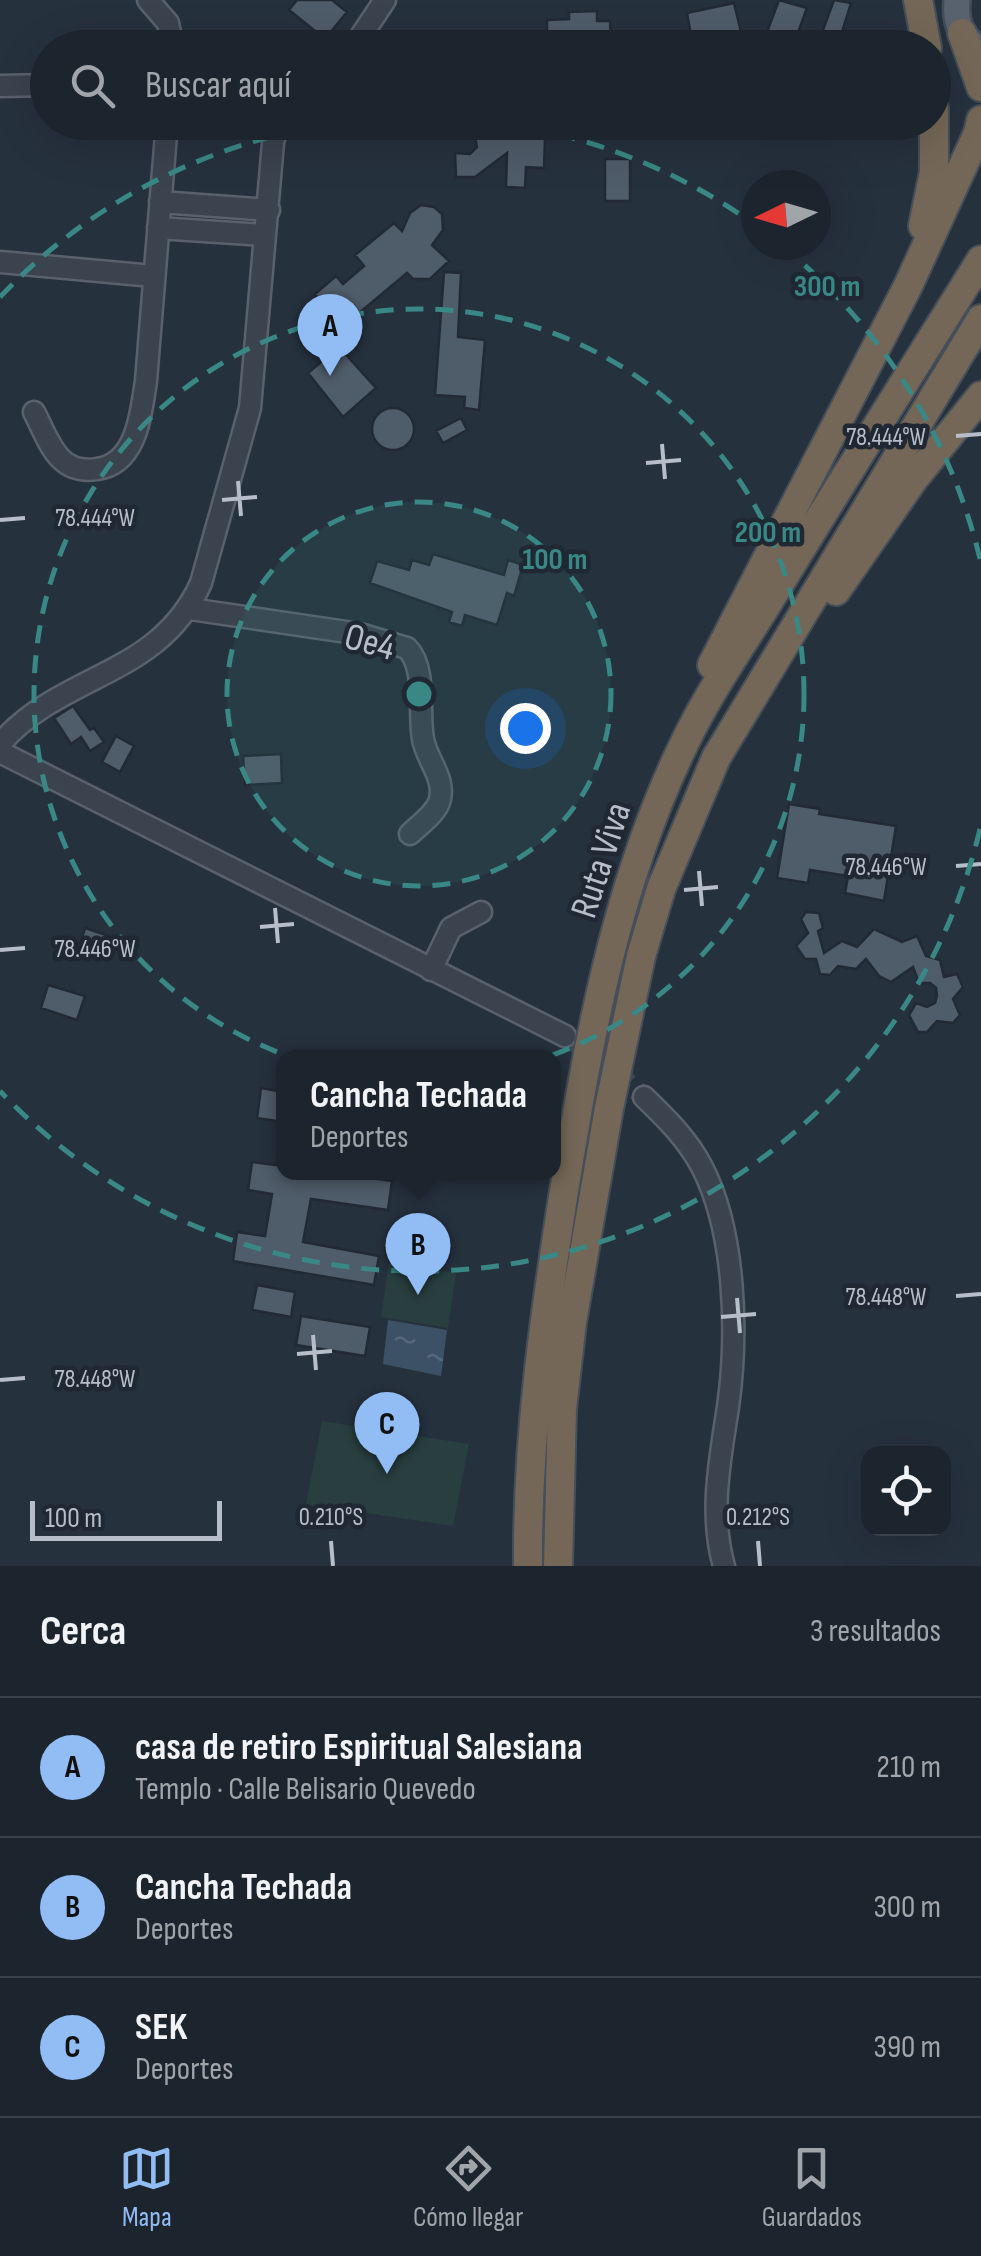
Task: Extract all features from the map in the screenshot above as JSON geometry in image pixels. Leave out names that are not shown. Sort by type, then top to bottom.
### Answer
[{"type":"highway","points":[[918,0],[924,30]]},
{"type":"highway","points":[[972,41],[981,87]]},
{"type":"highway","points":[[705,705],[712,660],[908,286],[981,120]]},
{"type":"highway","points":[[908,286],[934,172],[934,140]]},
{"type":"highway","name":"Ruta Viva","points":[[528,1566],[533,1405],[581,1088],[628,879],[657,802],[705,705],[981,260]]},
{"type":"highway","name":"Ruta Viva","points":[[558,1566],[562,1409],[572,1322],[605,1128],[641,956],[660,889],[716,758],[981,319]]},
{"type":"highway","points":[[688,825],[795,650],[913,480],[981,396]]},
{"type":"highway","points":[[952,431],[981,405]]},
{"type":"main road","points":[[957,0],[957,22],[972,41]]},
{"type":"street","points":[[148,0],[169,30]]},
{"type":"street","points":[[365,30],[384,0]]},
{"type":"street","points":[[0,86],[30,85]]},
{"type":"street","points":[[34,412],[64,463],[76,469],[107,468],[122,458],[132,443],[140,417],[165,140]]},
{"type":"street","points":[[0,744],[39,708],[142,654],[167,636],[190,609],[202,583],[246,432],[274,140]]},
{"type":"street","points":[[160,202],[268,210]]},
{"type":"street","points":[[217,232],[218,206]]},
{"type":"street","points":[[158,228],[264,235]]},
{"type":"street","points":[[0,262],[154,276]]},
{"type":"street","name":"Oe4","points":[[190,609],[360,634],[408,648],[417,662],[424,743],[440,777],[442,792],[439,806],[410,834]]},
{"type":"street","points":[[0,752],[565,1036]]},
{"type":"street","points":[[431,970],[451,928],[481,912]]},
{"type":"street","points":[[644,1097],[669,1121],[702,1167],[723,1228],[733,1343],[718,1475],[718,1536],[724,1566]]},
{"type":"green space","points":[[389,1263],[456,1273],[448,1328],[381,1317]]},
{"type":"green space","points":[[322,1421],[469,1444],[453,1526],[306,1504]]},
{"type":"water","points":[[388,1320],[447,1330],[441,1376],[383,1364]]},
{"type":"building","points":[[297,0],[332,0],[347,12],[332,30],[314,30],[289,10]]},
{"type":"building","points":[[779,0],[807,8],[799,30],[768,30]]},
{"type":"building","points":[[834,0],[851,3],[843,30],[823,30]]},
{"type":"building","points":[[734,3],[741,30],[690,30],[687,13]]},
{"type":"building","points":[[597,11],[597,21],[610,21],[610,30],[547,30],[547,20],[569,19],[569,12]]},
{"type":"building","points":[[476,140],[545,140],[544,168],[526,167],[525,188],[506,187],[507,153],[475,177],[456,177],[455,153],[470,154],[477,147]]},
{"type":"building","points":[[605,159],[630,159],[630,201],[605,201]]},
{"type":"building","points":[[421,205],[434,207],[442,214],[443,230],[432,245],[449,261],[430,279],[413,279],[407,273],[341,328],[340,348],[376,388],[343,417],[308,373],[334,351],[328,312],[315,294],[336,276],[343,284],[364,266],[355,255],[394,223],[402,231],[410,213]]},
{"type":"building","points":[[444,272],[461,273],[458,337],[485,340],[479,410],[464,408],[465,397],[435,395]]},
{"type":"building","points":[[393,408],[408,414],[414,429],[408,444],[393,450],[378,444],[372,429],[378,414]]},
{"type":"building","points":[[461,418],[467,430],[443,443],[436,431]]},
{"type":"building","points":[[433,554],[504,575],[508,560],[523,565],[514,596],[507,593],[497,625],[465,615],[462,626],[449,622],[452,612],[370,583],[377,561],[409,570],[412,560],[429,565]]},
{"type":"building","points":[[73,706],[104,742],[90,751],[81,737],[71,744],[54,718]]},
{"type":"building","points":[[116,736],[134,746],[120,772],[102,762]]},
{"type":"building","points":[[281,754],[282,783],[245,785],[243,756]]},
{"type":"building","points":[[789,804],[820,809],[819,814],[896,826],[884,901],[845,893],[848,876],[810,870],[808,883],[777,878]]},
{"type":"building","points":[[806,912],[819,913],[823,928],[818,931],[824,953],[842,941],[857,947],[874,929],[902,942],[917,936],[926,956],[940,960],[944,977],[957,974],[963,987],[953,999],[960,1015],[953,1023],[937,1021],[927,1032],[918,1032],[909,1015],[916,1003],[927,1007],[935,1003],[937,996],[930,983],[919,983],[913,967],[891,982],[879,976],[866,959],[856,969],[838,966],[830,975],[820,974],[816,959],[805,959],[796,946],[808,933],[801,919]]},
{"type":"building","points":[[85,928],[109,936],[102,957],[78,950]]},
{"type":"building","points":[[48,985],[85,996],[77,1020],[41,1008]]},
{"type":"building","points":[[261,1088],[276,1091],[276,1121],[257,1118]]},
{"type":"building","points":[[252,1162],[276,1165],[276,1180],[392,1181],[388,1210],[311,1199],[303,1242],[379,1256],[374,1285],[233,1261],[237,1232],[265,1236],[272,1194],[248,1190]]},
{"type":"building","points":[[257,1285],[295,1292],[291,1317],[252,1310]]},
{"type":"building","points":[[301,1316],[370,1327],[365,1356],[296,1345]]},
{"type":"tunnel","points":[[565,1036],[606,1063],[644,1097]]},
{"type":"place","name":"casa de retiro Espiritual Salesiana","points":[[330,376]]},
{"type":"place","name":"Cancha Techada","points":[[418,1295]]},
{"type":"place","name":"SEK","points":[[387,1474]]}]
